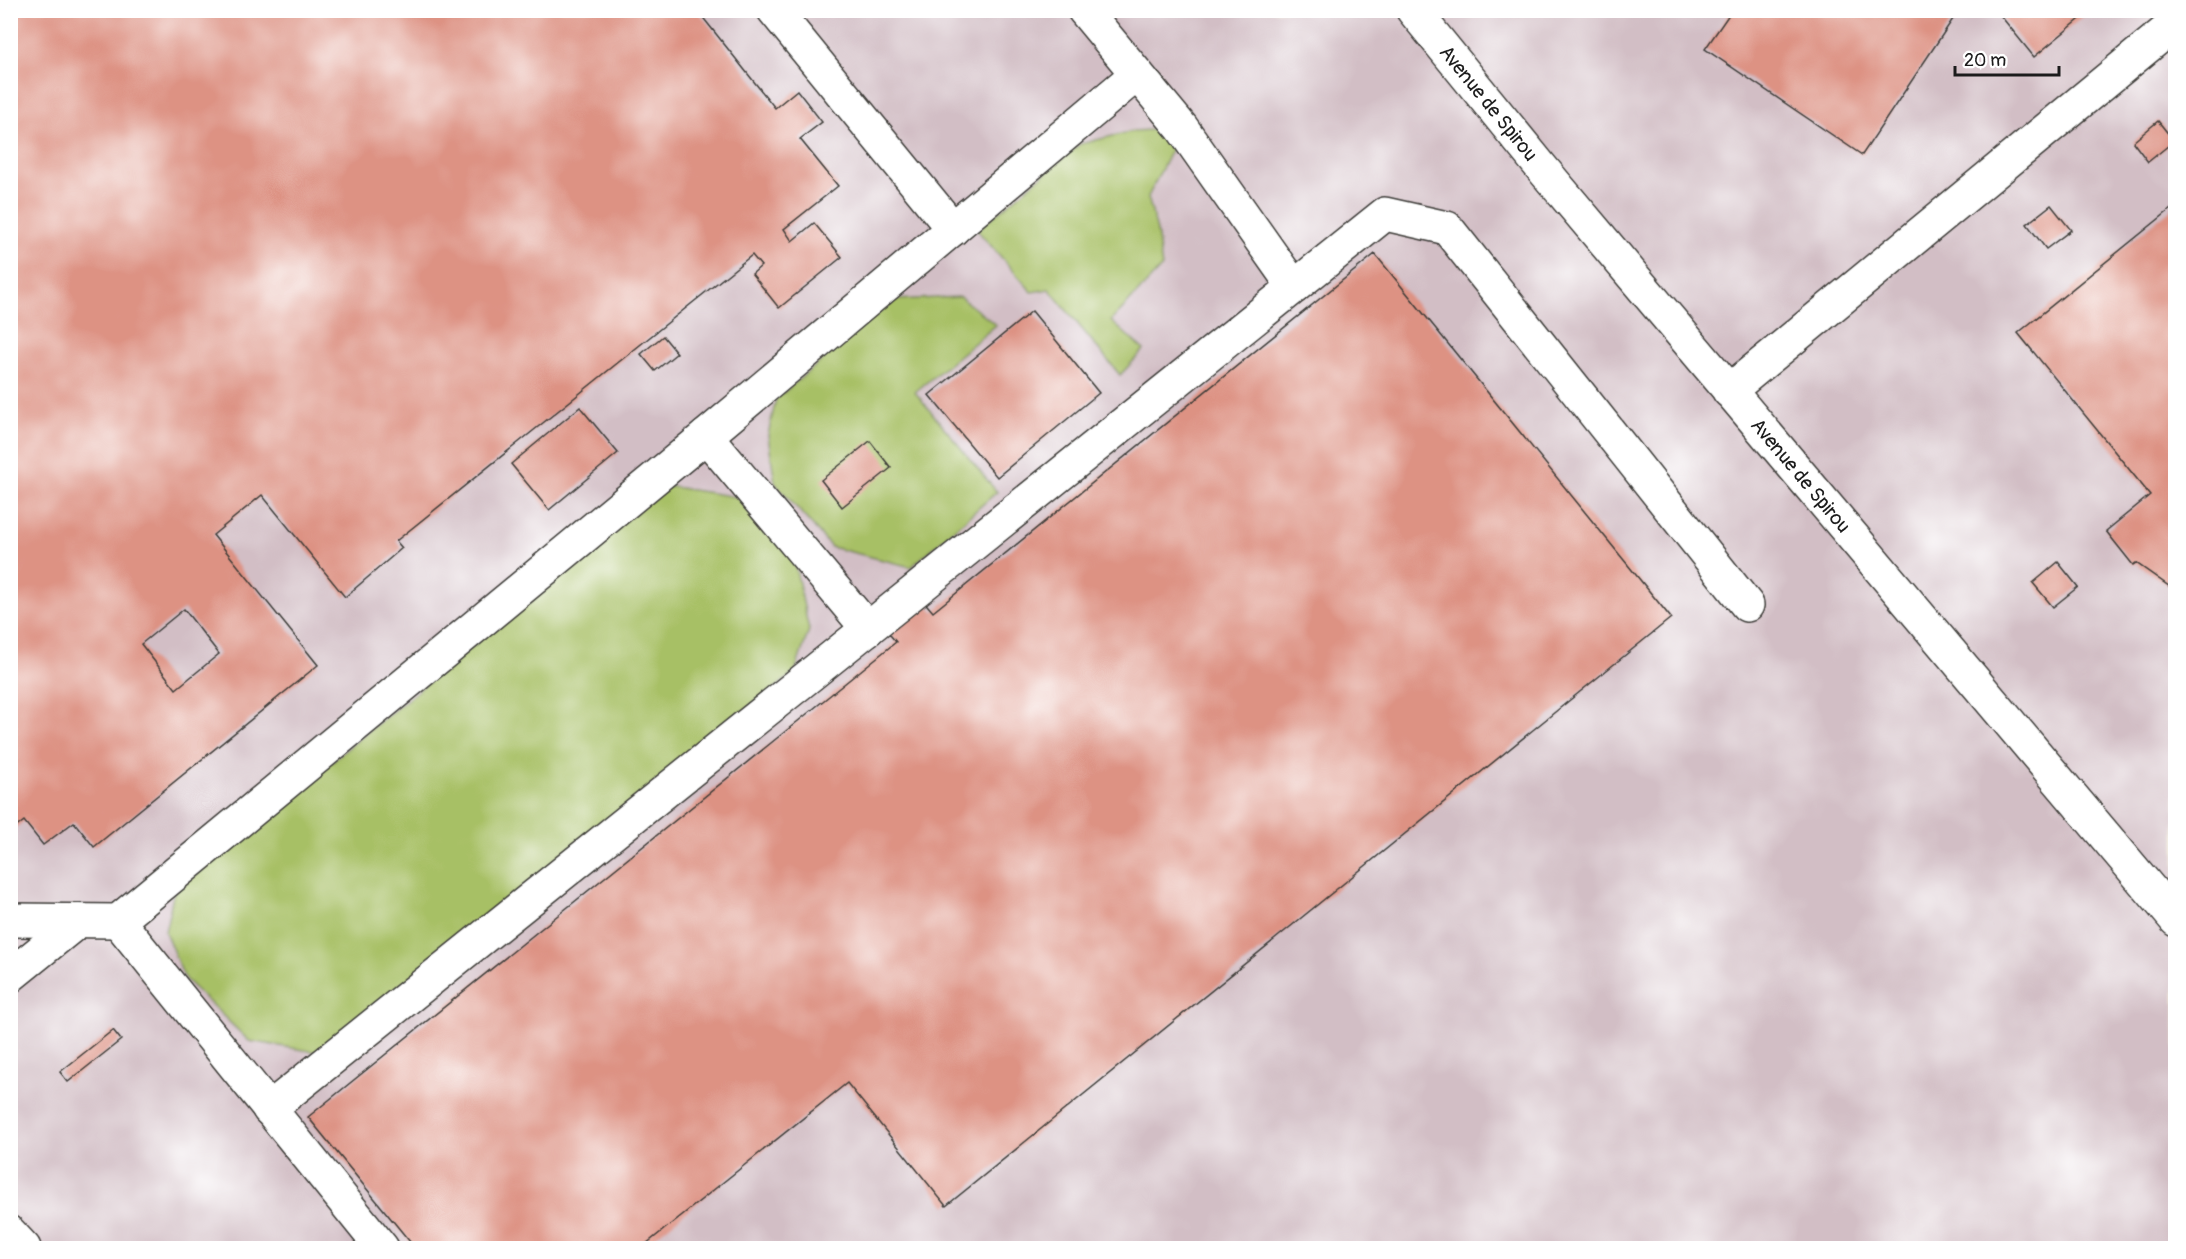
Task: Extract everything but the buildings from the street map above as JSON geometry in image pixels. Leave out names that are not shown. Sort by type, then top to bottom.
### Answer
[{"type":"street","points":[[774,10],[953,229]]},
{"type":"street","points":[[1084,10],[1182,128],[1294,287]]},
{"type":"street","name":"Avenue de Spirou","points":[[1422,17],[1540,167],[2175,920]]},
{"type":"street","points":[[1729,391],[2175,23]]},
{"type":"street","points":[[10,920],[118,921],[706,436],[1137,74]]},
{"type":"street","points":[[270,1109],[1385,214],[1447,228],[1747,605]]},
{"type":"street","points":[[706,436],[868,629]]},
{"type":"street","points":[[10,976],[78,921]]},
{"type":"street","points":[[118,921],[382,1248]]},
{"type":"street","points":[[10,1233],[24,1248]]},
{"type":"shaded area","points":[[11,11],[2175,11],[2175,1248],[11,1248]]},
{"type":"green space","points":[[1182,128],[1148,197],[1157,231],[1162,267],[1111,321],[1144,350],[1120,375],[1049,289],[1032,292],[977,230],[1080,144],[1133,131]]},
{"type":"green space","points":[[960,297],[996,325],[915,392],[997,492],[911,567],[831,547],[775,483],[768,435],[776,399],[894,300]]},
{"type":"green space","points":[[667,486],[737,497],[794,560],[809,630],[795,672],[316,1052],[249,1041],[185,979],[165,932],[174,891]]}]
